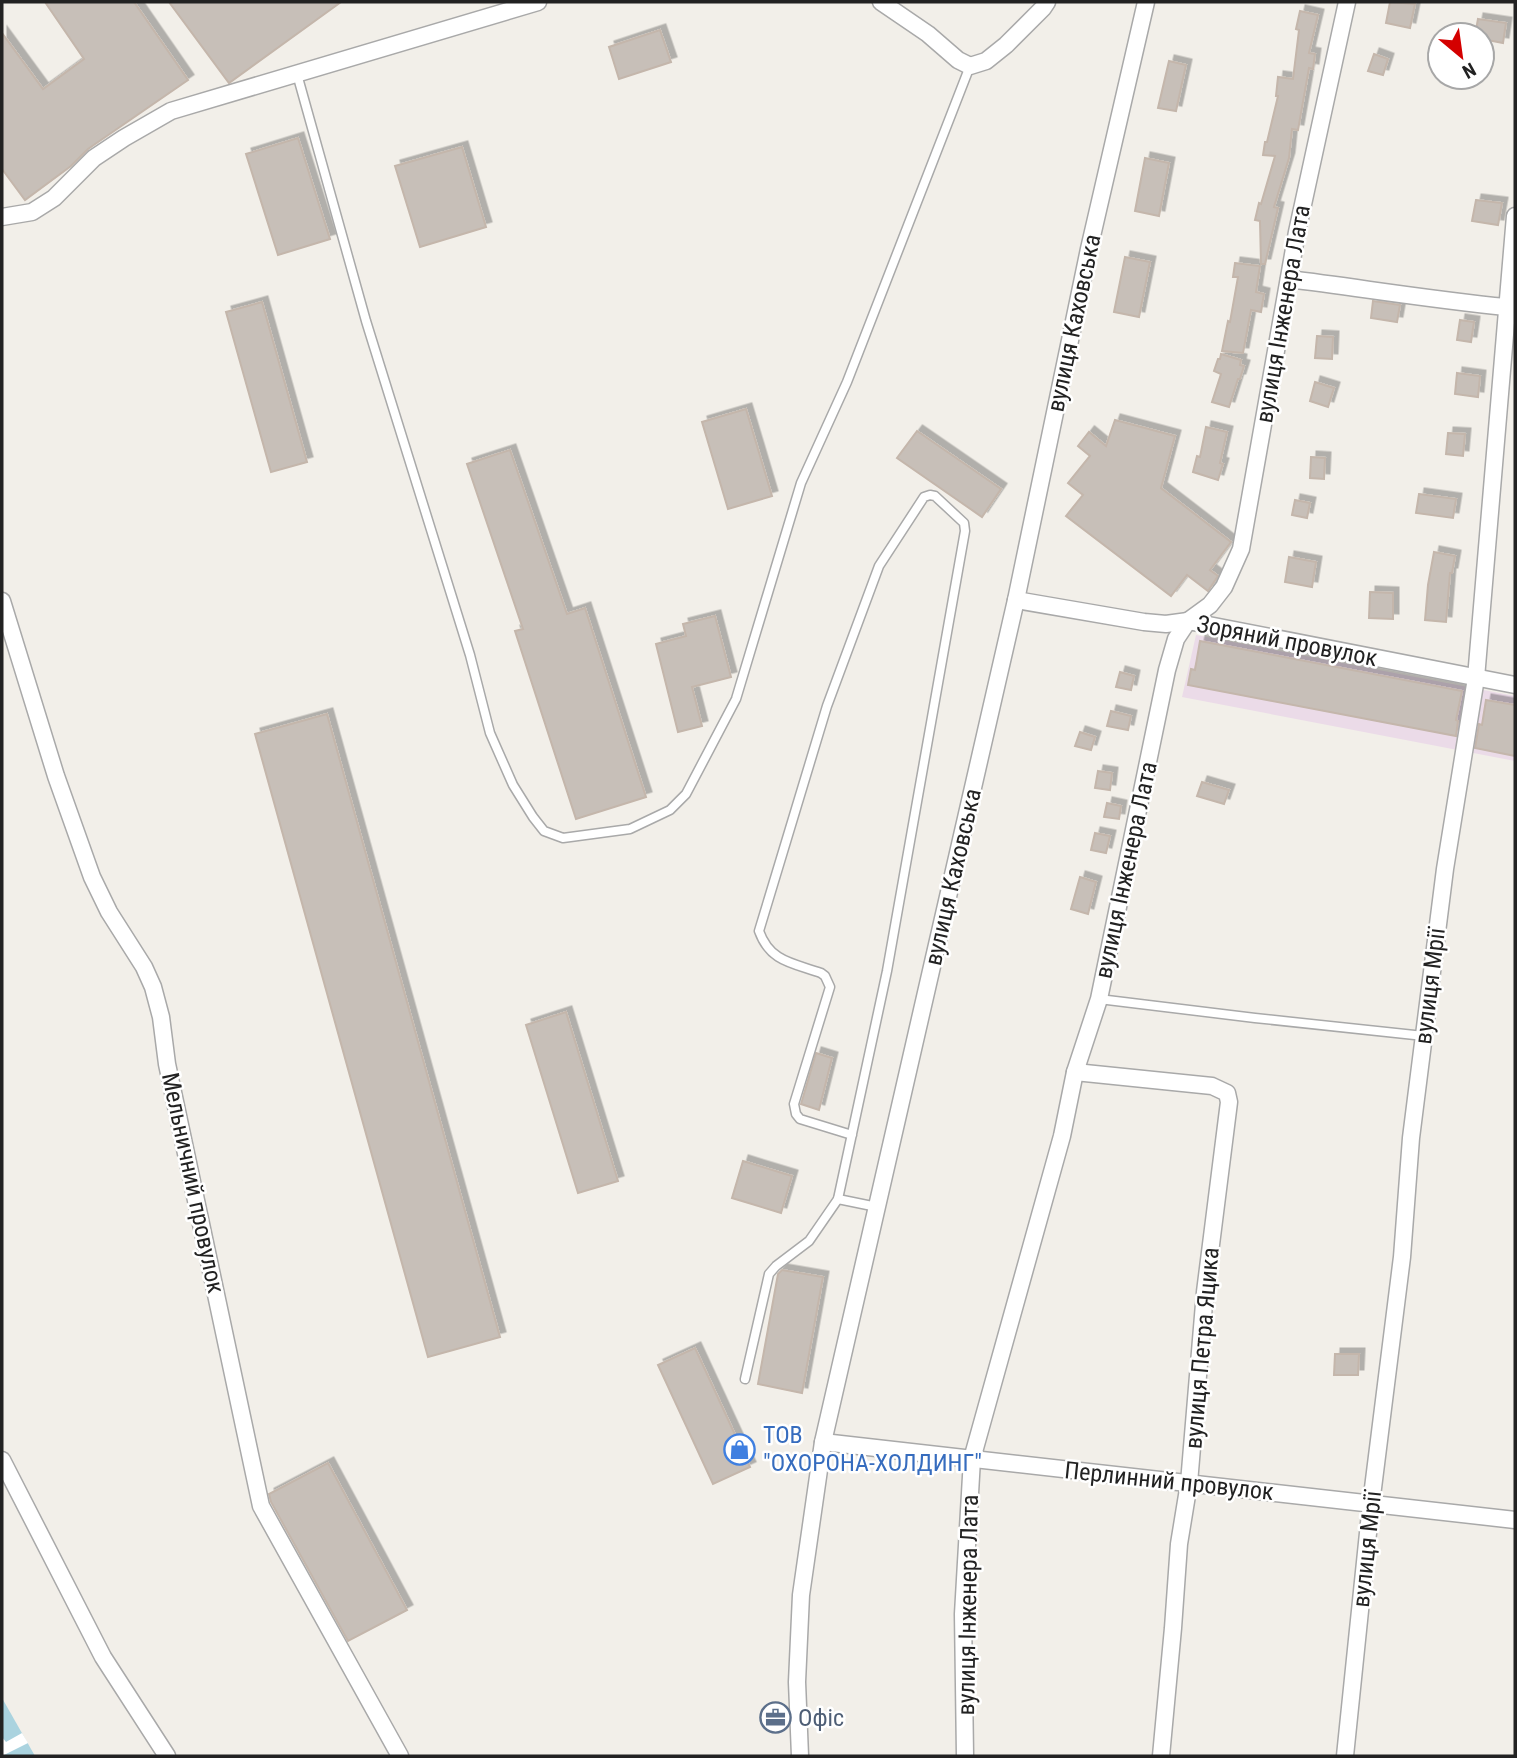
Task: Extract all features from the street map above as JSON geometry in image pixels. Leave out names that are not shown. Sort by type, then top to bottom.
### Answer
[{"type":"street","points":[[2,217],[32,212],[54,198],[94,158],[170,111],[538,2]]},
{"type":"street","points":[[881,2],[928,34],[958,60],[970,66],[986,61],[996,53],[1047,2]]},
{"type":"street","name":"вулиця Каховська","points":[[800,1756],[797,1682],[802,1595],[823,1442],[1016,600],[1089,249],[1146,2]]},
{"type":"street","name":"вулиця Інженера Лата","points":[[965,1756],[963,1614],[972,1459],[1062,1136],[1075,1072],[1099,999],[1167,670],[1176,639],[1188,621],[1210,605],[1224,587],[1241,548],[1300,219],[1347,2]]},
{"type":"street","name":"вулиця Мрії","points":[[1345,1756],[1371,1504],[1402,1257],[1410,1138],[1445,869],[1476,678],[1515,216]]},
{"type":"street","points":[[1289,279],[1506,307]]},
{"type":"street","name":"Зоряний провулок","points":[[1016,600],[1144,622],[1166,624],[1188,621],[1515,685]]},
{"type":"street","name":"Мельничний провулок","points":[[2,601],[56,775],[92,877],[109,912],[153,986],[161,1017],[167,1064],[261,1506],[400,1756]]},
{"type":"street","name":"вулиця Петра Яцика","points":[[1075,1072],[1212,1086],[1227,1093],[1229,1102],[1205,1292],[1189,1483],[1179,1544],[1161,1756]]},
{"type":"street","name":"Перлинний провулок","points":[[823,1442],[1515,1520]]},
{"type":"street","points":[[2,1460],[103,1657],[167,1756]]},
{"type":"lane","points":[[297,72],[366,321],[470,655],[490,733],[513,785],[533,817],[544,831],[563,838],[630,829],[670,810],[686,794],[724,723],[736,699],[801,483],[847,382],[970,66]]},
{"type":"lane","points":[[745,1379],[769,1274],[809,1241],[838,1199],[852,1136],[887,971],[965,531],[964,523],[935,496],[930,495],[924,497],[879,566],[827,706],[759,931],[767,950],[778,958],[821,973],[830,987],[794,1104],[796,1114],[800,1119],[852,1136]]},
{"type":"lane","points":[[1099,999],[1424,1036]]},
{"type":"lane","points":[[838,1199],[877,1207]]},
{"type":"shaded area","points":[[1196,635],[1515,696],[1515,761],[1182,697]]},
{"type":"water","points":[[2,1698],[35,1756],[2,1756]]},
{"type":"pier","points":[[22,1733],[28,1743],[2,1756],[2,1737],[6,1742]]},
{"type":"building","points":[[45,2],[134,2],[188,80],[88,149],[71,166],[25,200],[2,169],[2,33],[43,89],[84,59]]},
{"type":"building","points":[[169,2],[341,2],[229,83]]},
{"type":"building","points":[[1390,2],[1415,4],[1410,28],[1386,23]]},
{"type":"building","points":[[1300,11],[1318,15],[1309,53],[1315,54],[1313,69],[1309,68],[1298,130],[1292,129],[1289,158],[1274,207],[1278,208],[1265,264],[1261,264],[1260,221],[1255,220],[1275,156],[1263,155],[1265,142],[1278,96],[1278,77],[1293,79],[1299,30],[1296,29]]},
{"type":"building","points":[[1496,22],[1506,23],[1503,43],[1496,42]]},
{"type":"building","points":[[660,30],[671,62],[619,79],[609,47]]},
{"type":"building","points":[[1374,54],[1388,59],[1383,75],[1368,71]]},
{"type":"building","points":[[1169,61],[1186,65],[1176,111],[1158,108]]},
{"type":"building","points":[[298,138],[330,239],[278,255],[246,154]]},
{"type":"building","points":[[462,147],[486,227],[420,247],[395,166]]},
{"type":"building","points":[[1145,158],[1169,163],[1159,216],[1135,211]]},
{"type":"building","points":[[1476,200],[1502,203],[1498,225],[1472,221]]},
{"type":"building","points":[[1125,257],[1150,262],[1139,317],[1114,312]]},
{"type":"building","points":[[1235,263],[1260,266],[1256,292],[1264,294],[1261,312],[1251,310],[1243,353],[1222,351],[1238,277],[1233,277]]},
{"type":"building","points":[[1373,301],[1400,305],[1397,322],[1371,318]]},
{"type":"building","points":[[262,302],[307,462],[271,472],[226,312]]},
{"type":"building","points":[[1460,320],[1474,322],[1471,342],[1457,340]]},
{"type":"building","points":[[1317,336],[1333,337],[1332,359],[1315,358]]},
{"type":"building","points":[[1221,354],[1241,360],[1240,365],[1244,366],[1229,407],[1212,402],[1221,374],[1214,371]]},
{"type":"building","points":[[1457,373],[1480,376],[1478,397],[1455,394]]},
{"type":"building","points":[[1315,382],[1334,388],[1328,407],[1310,401]]},
{"type":"building","points":[[746,409],[772,496],[728,509],[702,422]]},
{"type":"building","points":[[1115,420],[1175,436],[1161,488],[1231,542],[1210,570],[1218,576],[1208,591],[1187,575],[1171,596],[1066,516],[1083,495],[1068,483],[1090,456],[1078,446],[1089,432],[1106,446]]},
{"type":"building","points":[[1206,427],[1227,432],[1218,480],[1193,472],[1197,456],[1200,457]]},
{"type":"building","points":[[917,431],[1001,489],[982,517],[897,458]]},
{"type":"building","points":[[1448,433],[1465,434],[1463,456],[1446,454]]},
{"type":"building","points":[[510,450],[567,614],[585,608],[646,797],[576,819],[515,631],[523,629],[467,464]]},
{"type":"building","points":[[1311,457],[1325,458],[1324,479],[1310,478]]},
{"type":"building","points":[[1419,494],[1456,499],[1453,518],[1416,513]]},
{"type":"building","points":[[1295,500],[1310,503],[1307,518],[1292,515]]},
{"type":"building","points":[[1434,552],[1455,556],[1450,573],[1446,622],[1425,620]]},
{"type":"building","points":[[1289,557],[1316,562],[1312,587],[1285,582]]},
{"type":"building","points":[[1370,592],[1393,593],[1393,619],[1369,618]]},
{"type":"building","points":[[715,616],[731,677],[692,687],[702,726],[678,732],[656,644],[686,636],[683,624]]},
{"type":"building","points":[[1200,641],[1462,691],[1456,720],[1456,736],[1188,685],[1191,669],[1195,670]]},
{"type":"building","points":[[1120,672],[1134,676],[1131,690],[1116,687]]},
{"type":"building","points":[[1486,700],[1515,705],[1515,756],[1475,748]]},
{"type":"building","points":[[1111,711],[1131,716],[1128,730],[1107,726]]},
{"type":"building","points":[[327,714],[500,1337],[428,1357],[255,734]]},
{"type":"building","points":[[1080,732],[1095,737],[1091,750],[1075,746]]},
{"type":"building","points":[[1098,771],[1112,773],[1110,790],[1095,788]]},
{"type":"building","points":[[1202,782],[1229,790],[1224,804],[1197,796]]},
{"type":"building","points":[[1107,803],[1121,806],[1119,819],[1104,817]]},
{"type":"building","points":[[1095,833],[1110,836],[1106,853],[1091,850]]},
{"type":"building","points":[[1080,877],[1096,882],[1088,914],[1071,909]]},
{"type":"building","points":[[566,1012],[618,1181],[578,1193],[526,1025]]},
{"type":"building","points":[[816,1053],[832,1058],[819,1110],[801,1104]]},
{"type":"building","points":[[743,1161],[792,1176],[781,1213],[732,1198]]},
{"type":"building","points":[[782,1270],[823,1277],[802,1393],[758,1384],[778,1274]]},
{"type":"building","points":[[695,1348],[750,1467],[713,1484],[658,1365]]},
{"type":"building","points":[[1335,1354],[1359,1354],[1358,1375],[1334,1375]]},
{"type":"building","points":[[328,1463],[407,1610],[348,1641],[269,1494]]},
{"type":"place","name":"ТОВ \"ОХОРОНА-ХОЛДИНГ\"","points":[[740,1449]]},
{"type":"place","name":"Офіс","points":[[775,1718]]}]
